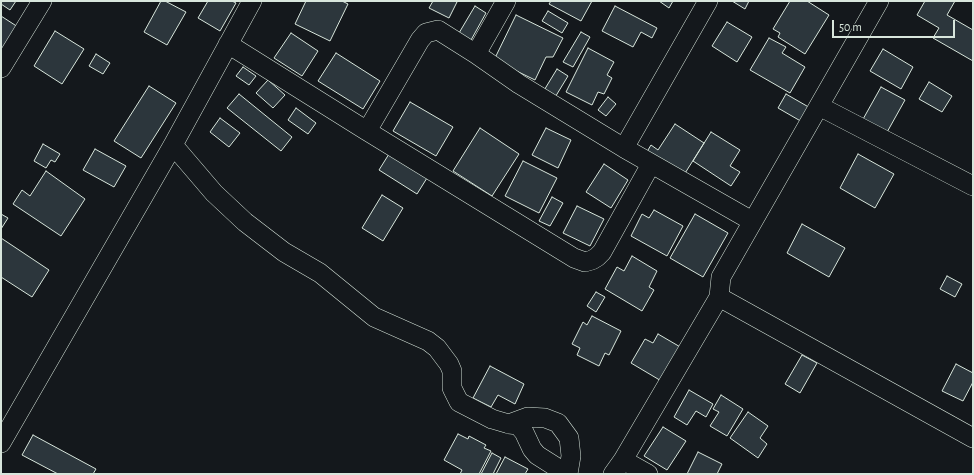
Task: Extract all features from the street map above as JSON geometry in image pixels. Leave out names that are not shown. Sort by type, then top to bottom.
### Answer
[{"type":"street","points":[[1,68],[42,1]]},
{"type":"street","points":[[1,443],[173,145],[252,1]]},
{"type":"street","points":[[476,54],[506,1]]},
{"type":"street","points":[[624,148],[708,1]]},
{"type":"street","points":[[648,474],[618,467],[719,297],[720,277],[879,1]]},
{"type":"street","points":[[367,131],[420,40],[426,33],[438,30],[519,84],[624,148],[752,221]]},
{"type":"street","points":[[228,44],[574,258],[585,262],[592,260],[602,252],[652,164]]},
{"type":"street","points":[[819,106],[973,186]]},
{"type":"street","points":[[173,145],[214,193],[245,222],[284,252],[320,273],[374,316],[428,341],[437,348],[449,364],[452,371],[452,388],[459,402],[492,419],[509,424],[518,425],[524,432],[532,449],[537,455],[568,474],[571,456],[569,438],[558,423],[545,418],[528,417],[509,424]]},
{"type":"street","points":[[719,297],[973,438]]},
{"type":"building","points":[[1,1],[16,1],[10,10],[1,4]]},
{"type":"building","points":[[161,1],[165,1],[186,12],[167,45],[144,32]]},
{"type":"building","points":[[208,1],[232,1],[236,3],[220,31],[198,18]]},
{"type":"building","points":[[306,1],[342,1],[348,4],[330,41],[295,24]]},
{"type":"building","points":[[433,1],[457,2],[449,18],[429,8]]},
{"type":"building","points":[[551,1],[592,1],[581,21],[549,4]]},
{"type":"building","points":[[659,1],[673,1],[669,8]]},
{"type":"building","points":[[732,1],[749,1],[745,9]]},
{"type":"building","points":[[790,1],[807,1],[829,15],[805,54],[778,37],[780,33],[773,29]]},
{"type":"building","points":[[925,1],[955,1],[947,15],[973,30],[973,61],[933,38],[939,28],[917,15]]},
{"type":"building","points":[[475,6],[486,13],[471,40],[459,33]]},
{"type":"building","points":[[615,6],[657,28],[652,38],[641,32],[633,47],[602,31]]},
{"type":"building","points":[[548,11],[568,23],[562,33],[542,21]]},
{"type":"building","points":[[516,15],[563,38],[553,57],[546,57],[535,80],[494,60]]},
{"type":"building","points":[[1,16],[18,27],[1,54]]},
{"type":"building","points":[[727,22],[752,37],[737,62],[712,46]]},
{"type":"building","points":[[55,31],[84,49],[62,84],[34,66]]},
{"type":"building","points":[[581,32],[590,37],[573,67],[563,62]]},
{"type":"building","points":[[291,33],[318,51],[302,76],[274,58]]},
{"type":"building","points":[[769,38],[786,47],[782,53],[805,67],[790,93],[750,70]]},
{"type":"building","points":[[588,48],[614,62],[607,75],[612,78],[604,94],[598,92],[592,105],[566,92]]},
{"type":"building","points":[[883,49],[913,67],[901,89],[870,71]]},
{"type":"building","points":[[336,53],[380,81],[363,109],[318,81]]},
{"type":"building","points":[[96,54],[110,63],[103,74],[89,66]]},
{"type":"building","points":[[243,67],[256,76],[249,85],[236,76]]},
{"type":"building","points":[[557,69],[568,76],[554,99],[543,92]]},
{"type":"building","points":[[268,80],[285,95],[273,108],[256,93]]},
{"type":"building","points":[[929,82],[952,96],[942,112],[919,99]]},
{"type":"building","points":[[149,86],[176,103],[141,158],[114,141]]},
{"type":"building","points":[[881,87],[905,100],[886,134],[862,121]]},
{"type":"building","points":[[239,94],[292,137],[281,151],[227,108]]},
{"type":"building","points":[[786,94],[812,109],[804,123],[778,108]]},
{"type":"building","points":[[608,97],[616,104],[606,116],[598,110]]},
{"type":"building","points":[[410,102],[453,127],[436,156],[393,131]]},
{"type":"building","points":[[296,108],[316,123],[308,134],[288,120]]},
{"type":"building","points":[[220,118],[240,133],[229,147],[210,132]]},
{"type":"building","points":[[675,124],[704,143],[682,178],[645,155],[651,145],[658,150]]},
{"type":"building","points":[[480,128],[519,154],[492,196],[453,171]]},
{"type":"building","points":[[546,128],[571,140],[558,168],[532,155]]},
{"type":"building","points":[[711,132],[740,150],[730,166],[740,172],[731,186],[693,161]]},
{"type":"building","points":[[43,144],[60,154],[55,162],[51,160],[46,168],[34,161]]},
{"type":"building","points":[[95,149],[126,166],[114,187],[83,170]]},
{"type":"building","points":[[389,154],[427,178],[417,194],[379,170]]},
{"type":"building","points":[[858,154],[894,174],[875,208],[840,188]]},
{"type":"building","points":[[523,161],[557,178],[539,213],[505,196]]},
{"type":"building","points":[[604,164],[628,180],[611,208],[586,192]]},
{"type":"building","points":[[46,171],[85,199],[61,236],[13,204],[22,190],[30,196]]},
{"type":"building","points":[[382,195],[403,208],[383,241],[362,228]]},
{"type":"building","points":[[552,197],[563,203],[550,226],[539,221]]},
{"type":"building","points":[[577,206],[604,219],[590,246],[563,233]]},
{"type":"building","points":[[654,210],[683,226],[667,256],[631,236],[642,214],[649,218]]},
{"type":"building","points":[[1,214],[8,218],[1,229]]},
{"type":"building","points":[[695,214],[728,233],[703,277],[670,258]]},
{"type":"building","points":[[802,224],[845,248],[829,277],[787,253]]},
{"type":"building","points":[[1,238],[49,270],[32,297],[1,277]]},
{"type":"building","points":[[632,256],[657,271],[649,287],[654,290],[642,311],[605,289],[617,267],[624,271]]},
{"type":"building","points":[[947,276],[962,284],[955,297],[940,289]]},
{"type":"building","points":[[596,292],[605,297],[596,312],[587,306]]},
{"type":"building","points":[[592,316],[621,331],[609,355],[605,353],[599,366],[577,355],[580,348],[572,344],[583,322],[587,325]]},
{"type":"building","points":[[658,334],[682,348],[663,382],[631,363],[645,339],[653,343]]},
{"type":"building","points":[[802,355],[817,363],[800,393],[785,384]]},
{"type":"building","points":[[956,364],[973,373],[973,382],[963,401],[942,391]]},
{"type":"building","points":[[490,366],[524,384],[515,404],[498,395],[491,407],[473,398]]},
{"type":"building","points":[[689,390],[713,404],[706,417],[696,411],[687,425],[674,417]]},
{"type":"building","points":[[721,395],[743,409],[727,436],[710,426],[719,412],[713,409]]},
{"type":"building","points":[[748,412],[768,426],[760,438],[767,444],[758,458],[730,438]]},
{"type":"building","points":[[663,427],[686,441],[667,470],[644,456]]},
{"type":"building","points":[[458,434],[468,439],[469,436],[486,445],[484,448],[491,451],[479,474],[460,474],[462,470],[444,460]]},
{"type":"building","points":[[33,435],[96,469],[93,474],[58,474],[22,455]]},
{"type":"building","points":[[698,452],[722,464],[717,474],[687,474]]},
{"type":"building","points":[[492,453],[501,458],[493,474],[481,474]]},
{"type":"building","points":[[505,457],[528,469],[525,474],[496,474]]}]
